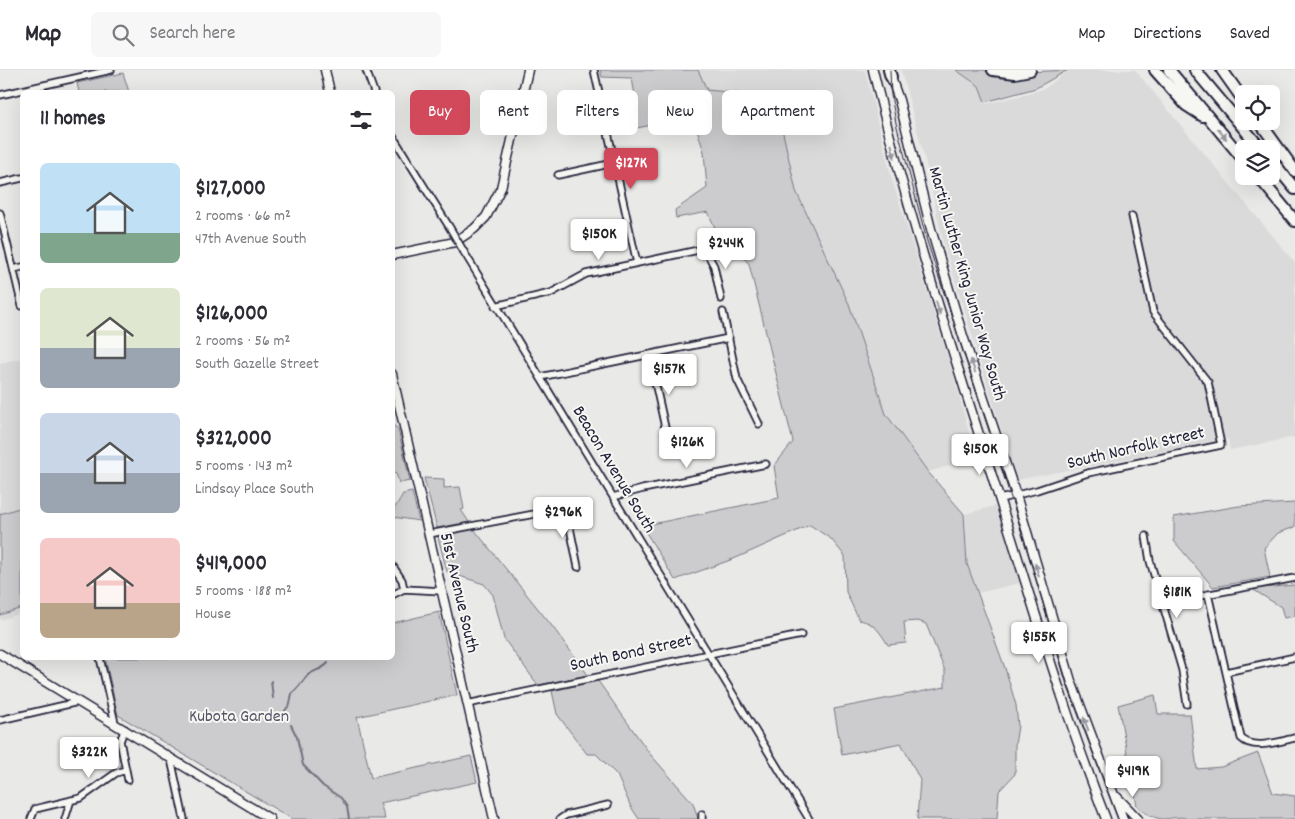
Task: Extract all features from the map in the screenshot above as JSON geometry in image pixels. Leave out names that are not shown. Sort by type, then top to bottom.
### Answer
[{"type":"highway","points":[[992,70],[1015,73],[1030,70]]},
{"type":"highway","points":[[1155,70],[1186,106],[1211,121]]},
{"type":"highway","points":[[1169,70],[1235,149]]},
{"type":"highway","points":[[1195,70],[1254,140]]},
{"type":"highway","points":[[1222,70],[1235,88]]},
{"type":"highway","points":[[1265,130],[1295,171]]},
{"type":"highway","points":[[1280,171],[1295,189]]},
{"type":"highway","points":[[1265,185],[1295,221]]},
{"type":"main road","points":[[325,70],[330,90]]},
{"type":"main road","points":[[524,90],[528,70]]},
{"type":"main road","name":"Martin Luther King Junior Way South","points":[[873,70],[904,195],[941,318],[1058,686],[1106,819]]},
{"type":"main road","name":"Martin Luther King Junior Way South","points":[[889,72],[899,100],[938,257],[1016,495],[1071,681],[1123,819]]},
{"type":"main road","points":[[395,254],[455,242],[482,222],[499,192],[513,135]]},
{"type":"main road","name":"51st Avenue South","points":[[395,387],[494,819]]},
{"type":"main road","points":[[0,654],[125,729],[259,816],[270,819]]},
{"type":"main road","points":[[1112,792],[1138,819]]},
{"type":"street","points":[[22,90],[111,70]]},
{"type":"street","points":[[366,70],[373,90]]},
{"type":"street","points":[[594,70],[637,263]]},
{"type":"street","points":[[0,95],[20,90]]},
{"type":"street","name":"Beacon Avenue South","points":[[395,140],[809,819]]},
{"type":"street","points":[[558,175],[614,163]]},
{"type":"street","points":[[0,183],[20,178]]},
{"type":"street","points":[[0,213],[20,297]]},
{"type":"street","name":"South Norfolk Street","points":[[1000,499],[1037,490],[1088,473],[1221,445],[1208,382],[1152,312],[1132,216]]},
{"type":"street","points":[[495,306],[551,294],[579,277],[637,263],[706,251],[714,266],[721,299]]},
{"type":"street","points":[[14,269],[20,268]]},
{"type":"street","points":[[723,312],[737,379],[759,424]]},
{"type":"street","points":[[540,377],[729,338]]},
{"type":"street","points":[[649,355],[668,441]]},
{"type":"street","points":[[613,497],[766,464]]},
{"type":"street","points":[[429,534],[566,508],[578,567]]},
{"type":"street","points":[[1146,536],[1150,561],[1182,670],[1186,704]]},
{"type":"street","points":[[395,570],[402,580],[404,589]]},
{"type":"street","points":[[1162,603],[1295,578]]},
{"type":"street","points":[[395,594],[404,589],[442,591]]},
{"type":"street","points":[[1208,594],[1237,729],[1241,738],[1246,742],[1264,744],[1295,738]]},
{"type":"street","name":"South Bond Street","points":[[467,704],[801,635]]},
{"type":"street","points":[[1226,672],[1295,657]]},
{"type":"street","points":[[100,660],[115,723]]},
{"type":"street","points":[[0,720],[78,702]]},
{"type":"street","points":[[125,729],[120,740],[128,780]]},
{"type":"street","points":[[171,759],[184,819]]},
{"type":"street","points":[[31,819],[31,814],[38,808],[81,798],[116,773],[126,770]]},
{"type":"street","points":[[65,819],[72,800]]},
{"type":"street","points":[[562,819],[566,815],[608,805]]},
{"type":"street","points":[[1128,819],[1138,819]]},
{"type":"shaded area","points":[[698,70],[865,70],[891,176],[955,380],[972,444],[975,443],[979,457],[928,472],[886,414],[849,304],[796,191],[783,135],[833,135],[833,90],[722,90],[722,99],[712,93],[712,90],[706,90]]},
{"type":"shaded area","points":[[901,70],[955,70],[979,87],[985,104],[1032,93],[1047,87],[1069,70],[1135,70],[1295,263],[1295,437],[1230,450],[1228,439],[1017,480],[943,242],[926,164]]},
{"type":"shaded area","points":[[20,358],[20,614],[0,620],[0,363]]},
{"type":"shaded area","points":[[995,506],[1020,583],[978,593],[967,564],[965,514]]},
{"type":"green space","points":[[600,70],[698,70],[707,90],[648,90],[648,126],[638,128],[638,90],[634,90],[632,78],[602,77]]},
{"type":"green space","points":[[956,70],[984,70],[990,74],[1068,70],[1036,88],[985,102],[979,86]]},
{"type":"green space","points":[[123,73],[128,90],[79,90],[77,83]]},
{"type":"green space","points":[[712,90],[722,91],[722,135],[783,135],[796,191],[849,304],[886,414],[928,472],[964,514],[967,564],[1005,668],[1016,705],[1018,726],[1015,745],[1015,774],[999,791],[997,819],[917,819],[920,780],[901,743],[842,755],[834,709],[945,687],[945,671],[926,624],[918,621],[904,622],[906,643],[888,645],[873,625],[859,620],[846,592],[845,556],[831,539],[810,525],[736,558],[675,580],[642,526],[779,498],[774,466],[793,442],[749,264],[740,253],[725,250],[708,212],[676,218],[675,210],[707,188],[704,152],[699,135],[712,135]]},
{"type":"green space","points":[[395,426],[398,429],[410,481],[399,483],[396,473]]},
{"type":"green space","points":[[424,478],[444,479],[444,488],[460,487],[464,509],[461,510],[469,522],[437,528]]},
{"type":"green space","points":[[412,492],[419,521],[395,517],[395,508],[403,494]]},
{"type":"green space","points":[[1295,503],[1295,527],[1278,533],[1264,548],[1270,577],[1213,587],[1174,541],[1174,517],[1239,506]]},
{"type":"green space","points":[[20,508],[20,609],[0,615],[0,514]]},
{"type":"green space","points":[[473,528],[552,626],[588,675],[538,685],[504,639],[493,595],[484,584],[447,572],[438,537]]},
{"type":"green space","points":[[1295,585],[1295,616],[1284,618],[1281,607],[1252,589]]},
{"type":"green space","name":"Kubota Garden","points":[[439,612],[457,695],[357,717],[371,778],[471,756],[477,782],[380,803],[385,819],[292,819],[118,715],[105,660],[395,660],[395,623]]},
{"type":"green space","points":[[598,681],[650,754],[693,803],[698,819],[639,819],[631,807],[617,775],[596,754],[587,754],[557,714],[552,691]]},
{"type":"green space","points":[[1155,695],[1158,714],[1190,714],[1197,769],[1221,767],[1258,753],[1273,793],[1295,796],[1295,819],[1187,819],[1179,817],[1163,819],[1149,815],[1137,806],[1118,705]]},
{"type":"waterway","points":[[284,712],[290,704],[292,693],[306,677],[328,663]]},
{"type":"waterway","points":[[271,681],[273,698]]},
{"type":"waterway","points":[[291,725],[297,737],[303,765],[323,786],[341,798],[347,807],[349,819]]},
{"type":"tram line","points":[[890,70],[891,95],[896,123],[927,241],[1014,507],[1067,682],[1118,819]]}]
